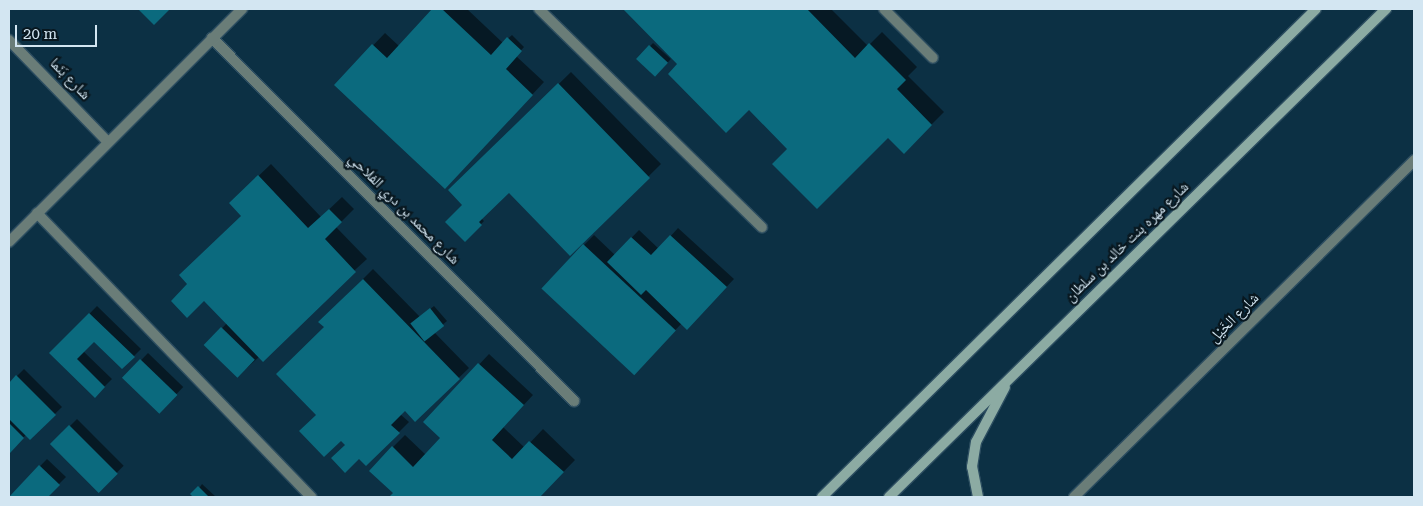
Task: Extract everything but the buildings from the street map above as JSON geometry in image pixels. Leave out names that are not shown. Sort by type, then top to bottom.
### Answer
[{"type":"street","points":[[9,242],[242,9]]},
{"type":"street","points":[[539,9],[762,227]]},
{"type":"street","points":[[884,9],[932,58]]},
{"type":"street","points":[[822,497],[1316,9]]},
{"type":"street","name":"شارع مهره بنت خالد بن سلطان","points":[[889,497],[1016,370],[1386,9]]},
{"type":"street","name":"شارع محمد بن دري الفلاحي","points":[[212,38],[574,401]]},
{"type":"street","name":"شارع بَنَما","points":[[9,40],[108,142]]},
{"type":"street","name":"شارع الخَيْل","points":[[1074,497],[1414,160]]},
{"type":"street","points":[[37,213],[311,497]]},
{"type":"street","points":[[978,497],[972,467],[976,442],[987,417],[1016,370]]}]
